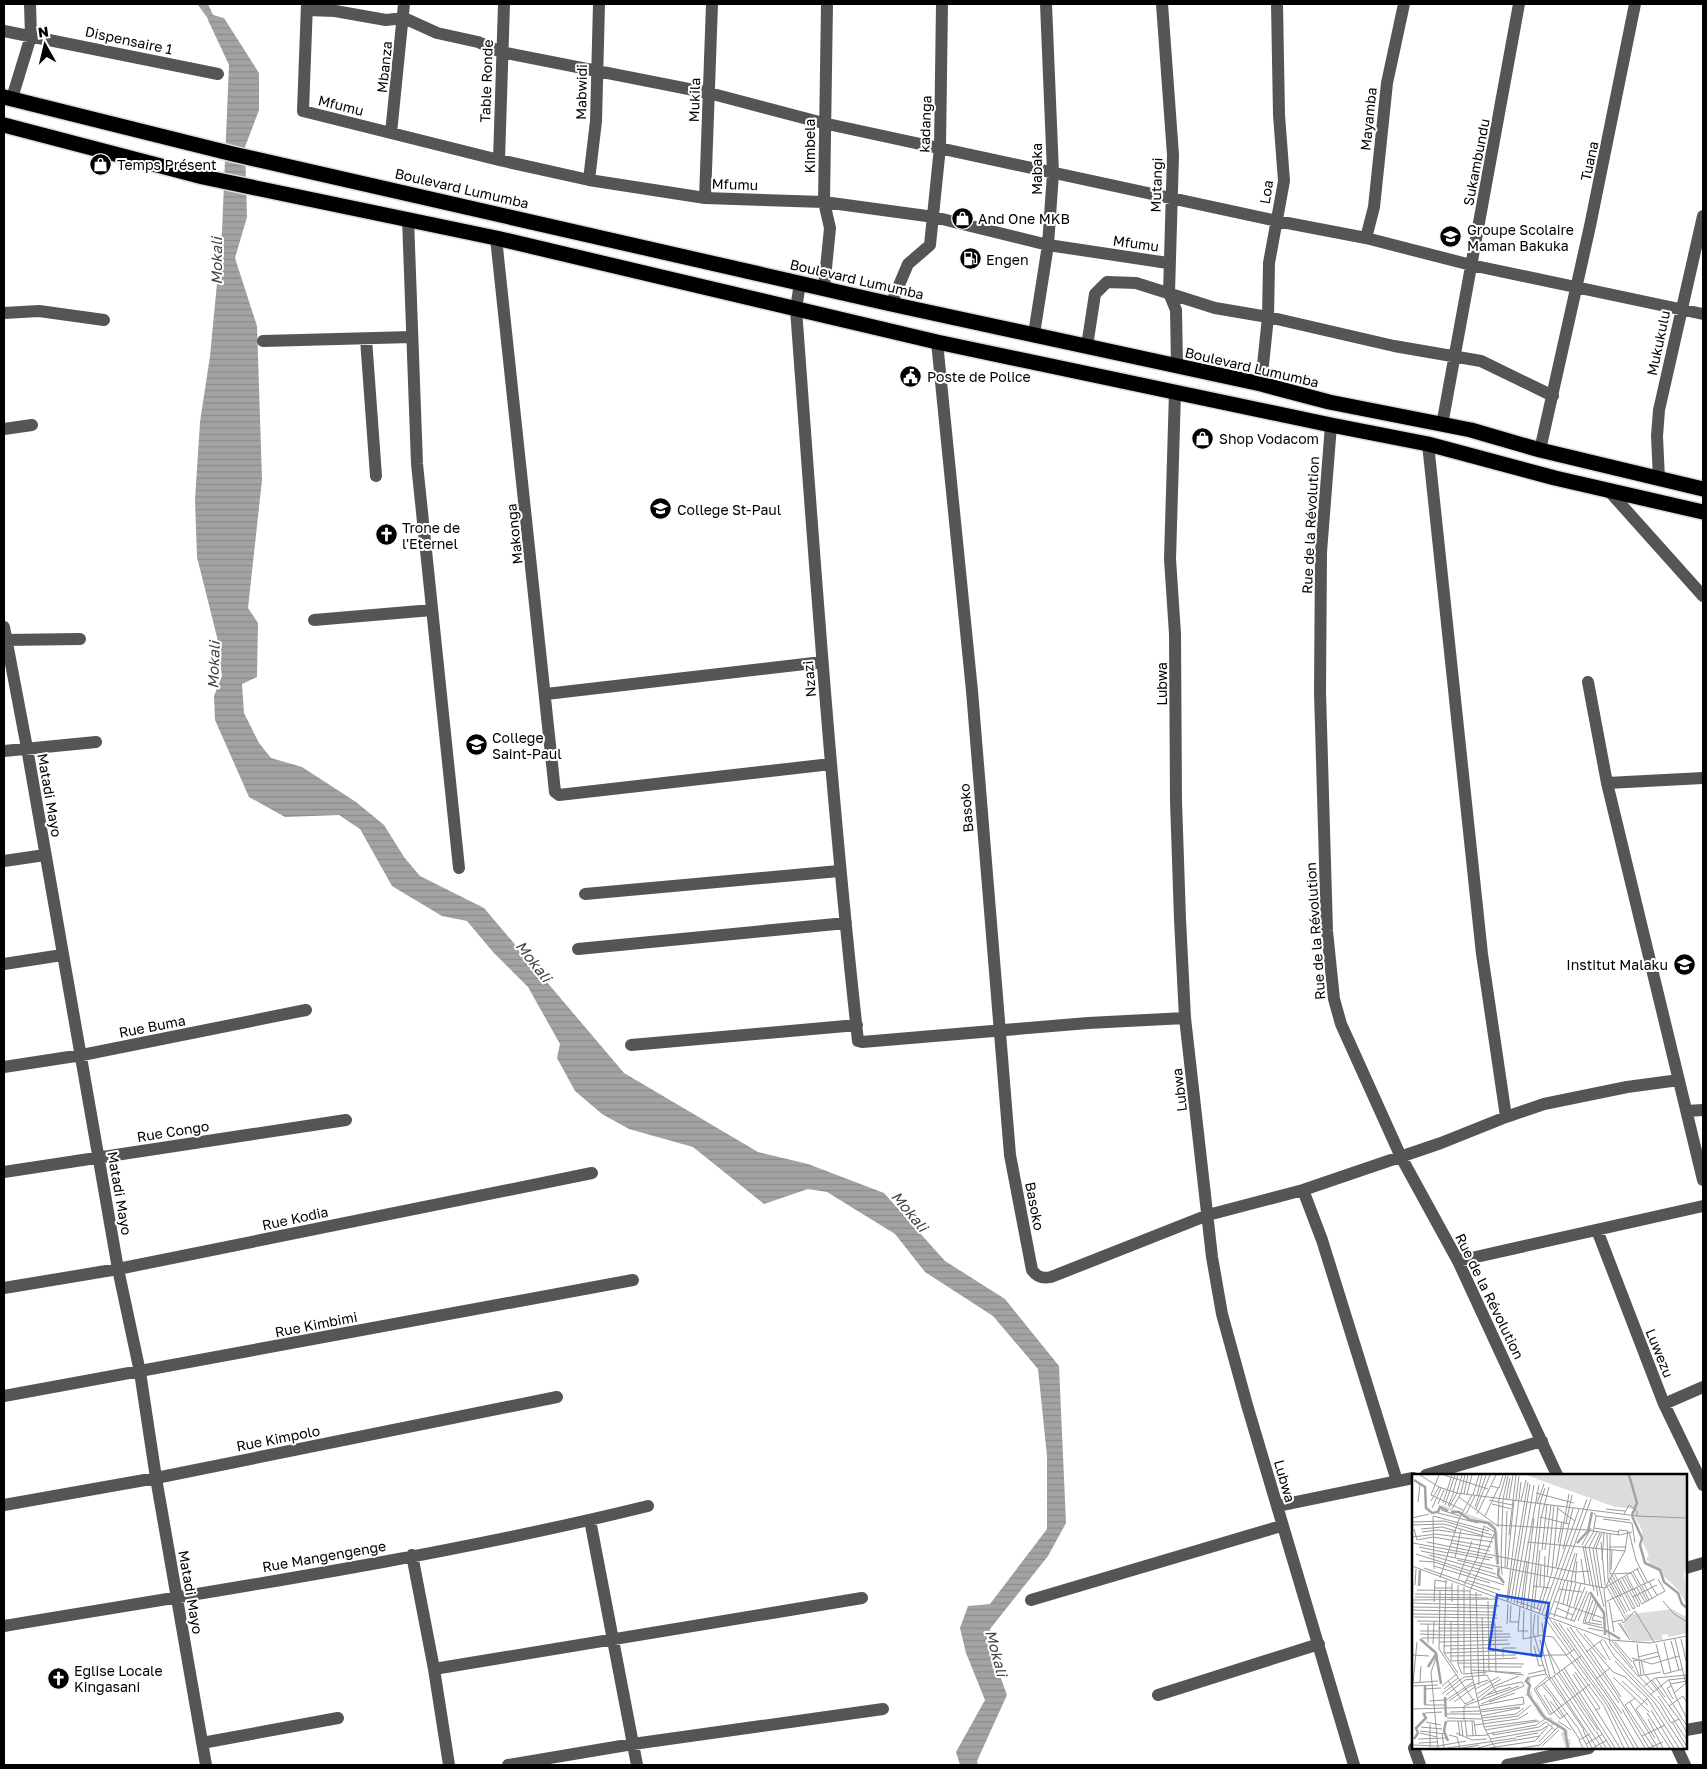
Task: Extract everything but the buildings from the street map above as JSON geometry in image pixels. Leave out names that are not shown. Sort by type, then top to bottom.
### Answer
[{"type":"highway","name":"Boulevard Lumumba","points":[[8,98],[210,148],[891,304],[1261,384],[1329,402],[1471,430],[1540,450],[1703,489]]},
{"type":"highway","points":[[4,125],[203,177],[496,238],[937,342],[1428,444],[1609,491],[1703,512]]},
{"type":"highway","points":[[1076,371],[1084,346]]},
{"type":"street","points":[[8,98],[31,36],[30,4]]},
{"type":"street","name":"Mbanza","points":[[392,132],[404,4]]},
{"type":"street","name":"Table Ronde","points":[[498,160],[504,4]]},
{"type":"street","name":"Mabwidi","points":[[589,180],[596,121],[599,4]]},
{"type":"street","name":"Mukila","points":[[704,198],[712,4]]},
{"type":"street","name":"Kimbela","points":[[824,288],[830,228],[824,202],[827,4]]},
{"type":"street","name":"kadanga","points":[[891,304],[908,264],[930,245],[940,147],[942,4]]},
{"type":"street","name":"Mabaka","points":[[1034,334],[1048,245],[1053,173],[1046,4]]},
{"type":"street","name":"Mutangi","points":[[1162,4],[1173,155],[1168,263],[1169,293],[1176,310],[1177,366]]},
{"type":"street","name":"Loa","points":[[1261,384],[1268,317],[1269,263],[1284,181],[1279,115],[1277,4]]},
{"type":"street","name":"Mayamba","points":[[1366,238],[1374,207],[1387,83],[1404,4]]},
{"type":"street","name":"Sukambundu","points":[[1442,425],[1519,4]]},
{"type":"street","name":"Tuana","points":[[1540,450],[1569,324],[1635,4]]},
{"type":"street","points":[[307,7],[386,20],[404,18],[437,33],[478,42],[501,52],[596,69],[709,93],[824,124],[940,147],[1276,221],[1366,238],[1576,288],[1703,314]]},
{"type":"street","name":"Mfumu","points":[[307,7],[303,111],[498,160],[589,180],[704,198],[824,202],[934,217],[1048,245],[1168,263]]},
{"type":"street","name":"Dispensaire 1","points":[[4,31],[218,74]]},
{"type":"street","name":"Mukukulu","points":[[1659,479],[1657,436],[1659,410],[1703,216]]},
{"type":"street","points":[[408,219],[417,464],[459,868]]},
{"type":"street","name":"Makonga","points":[[496,238],[501,266],[555,792],[561,795],[831,764]]},
{"type":"street","points":[[1084,346],[1095,294],[1107,282],[1136,284],[1215,308],[1268,317],[1394,346],[1481,361],[1553,396]]},
{"type":"street","name":"Nzazi","points":[[800,283],[796,310],[822,662],[840,872],[858,1041],[1000,1031]]},
{"type":"street","points":[[4,313],[39,310],[104,320]]},
{"type":"street","points":[[263,341],[412,337]]},
{"type":"street","points":[[366,339],[376,476]]},
{"type":"street","name":"Basoko","points":[[937,342],[972,691],[1010,1155],[1032,1270],[1040,1278],[1051,1278],[1208,1215]]},
{"type":"street","name":"Lubwa","points":[[1175,392],[1170,559],[1176,634],[1176,801],[1185,1018],[1208,1215],[1222,1314],[1277,1506],[1281,1526],[1319,1644],[1354,1765]]},
{"type":"street","points":[[4,429],[32,425]]},
{"type":"street","name":"Rue de la Révolution","points":[[1331,425],[1321,552],[1320,692],[1321,793],[1330,965],[1334,999],[1341,1024],[1401,1157],[1458,1261],[1557,1474]]},
{"type":"street","points":[[1428,444],[1482,954],[1506,1117]]},
{"type":"street","points":[[1609,491],[1703,596]]},
{"type":"street","points":[[314,620],[432,610]]},
{"type":"street","points":[[4,636],[80,639]]},
{"type":"street","name":"Matadi Mayo","points":[[4,636],[27,748],[118,1269],[140,1372],[156,1478],[206,1765]]},
{"type":"street","points":[[546,694],[822,662]]},
{"type":"street","points":[[1588,682],[1607,783],[1703,1180]]},
{"type":"street","points":[[4,751],[96,742]]},
{"type":"street","points":[[1607,783],[1703,778]]},
{"type":"street","points":[[4,861],[45,855]]},
{"type":"street","points":[[585,894],[840,872]]},
{"type":"street","points":[[578,949],[846,923]]},
{"type":"street","points":[[4,964],[62,955]]},
{"type":"street","name":"Rue Buma","points":[[4,1067],[82,1056],[306,1010]]},
{"type":"street","points":[[1000,1031],[1185,1018]]},
{"type":"street","points":[[630,1045],[857,1025]]},
{"type":"street","points":[[1208,1215],[1303,1190],[1401,1157],[1544,1104],[1627,1087],[1679,1080]]},
{"type":"street","points":[[1687,1112],[1703,1110]]},
{"type":"street","name":"Rue Congo","points":[[4,1172],[346,1120]]},
{"type":"street","name":"Rue Kodia","points":[[4,1288],[118,1269],[592,1173]]},
{"type":"street","points":[[1303,1190],[1324,1249],[1398,1481]]},
{"type":"street","points":[[1458,1261],[1703,1206]]},
{"type":"street","name":"Luwezu","points":[[1597,1230],[1664,1404],[1703,1485]]},
{"type":"street","name":"Rue Kimbimi","points":[[4,1396],[633,1280]]},
{"type":"street","points":[[1664,1404],[1703,1387]]},
{"type":"street","name":"Rue Kimpolo","points":[[4,1505],[156,1478],[557,1397]]},
{"type":"street","points":[[1429,1474],[1542,1441]]},
{"type":"street","points":[[1277,1506],[1412,1478]]},
{"type":"street","name":"Rue Mangengenge","points":[[4,1626],[412,1555],[590,1520],[648,1506]]},
{"type":"street","points":[[590,1520],[637,1765]]},
{"type":"street","points":[[1032,1600],[1281,1526]]},
{"type":"street","points":[[412,1555],[450,1765]]},
{"type":"street","points":[[1687,1568],[1703,1563]]},
{"type":"street","points":[[434,1670],[613,1638],[862,1598]]},
{"type":"street","points":[[1158,1695],[1319,1644]]},
{"type":"street","points":[[508,1765],[633,1744],[883,1709]]},
{"type":"street","points":[[202,1743],[338,1718]]},
{"type":"street","points":[[1687,1730],[1703,1727]]},
{"type":"street","points":[[1415,1749],[1420,1765]]},
{"type":"street","points":[[1507,1765],[1584,1749]]},
{"type":"street","points":[[1677,1749],[1685,1765]]},
{"type":"shaded area","points":[[203,4],[208,4],[213,15],[224,18],[259,73],[259,110],[245,147],[247,217],[235,258],[257,326],[262,480],[248,608],[258,623],[257,677],[242,684],[244,713],[259,743],[271,758],[302,767],[356,802],[384,825],[404,857],[420,876],[484,908],[624,1073],[758,1152],[808,1164],[884,1193],[945,1261],[1005,1299],[1059,1366],[1066,1523],[1048,1556],[990,1629],[992,1654],[1007,1695],[977,1761],[978,1765],[960,1765],[956,1752],[985,1700],[966,1653],[960,1628],[968,1606],[990,1604],[1047,1529],[1047,1456],[1038,1369],[993,1316],[925,1272],[895,1234],[827,1192],[808,1189],[764,1204],[693,1147],[629,1129],[602,1114],[575,1091],[557,1058],[560,1044],[528,987],[493,952],[467,921],[442,916],[392,886],[360,829],[339,815],[285,817],[249,797],[215,720],[214,696],[222,676],[217,637],[197,557],[195,500],[200,422],[210,356],[222,231],[229,65],[208,20]]},
{"type":"waterway","name":"Mokali","points":[[200,4],[208,15]]},
{"type":"place","name":"Temps Présent","points":[[101,164]]},
{"type":"place","name":"And One MKB","points":[[962,218]]},
{"type":"place","name":"Groupe Scolaire Maman Bakuka","points":[[1451,237]]},
{"type":"place","name":"Engen","points":[[970,259]]},
{"type":"place","name":"Poste de Police","points":[[911,376]]},
{"type":"place","name":"Shop Vodacom","points":[[1203,438]]},
{"type":"place","name":"College St-Paul","points":[[661,509]]},
{"type":"place","name":"Trone de l'Eternel","points":[[386,535]]},
{"type":"place","name":"College Saint-Paul","points":[[476,745]]},
{"type":"place","name":"Institut Malaku","points":[[1684,964]]},
{"type":"place","name":"Eglise Locale Kingasani","points":[[58,1678]]}]
